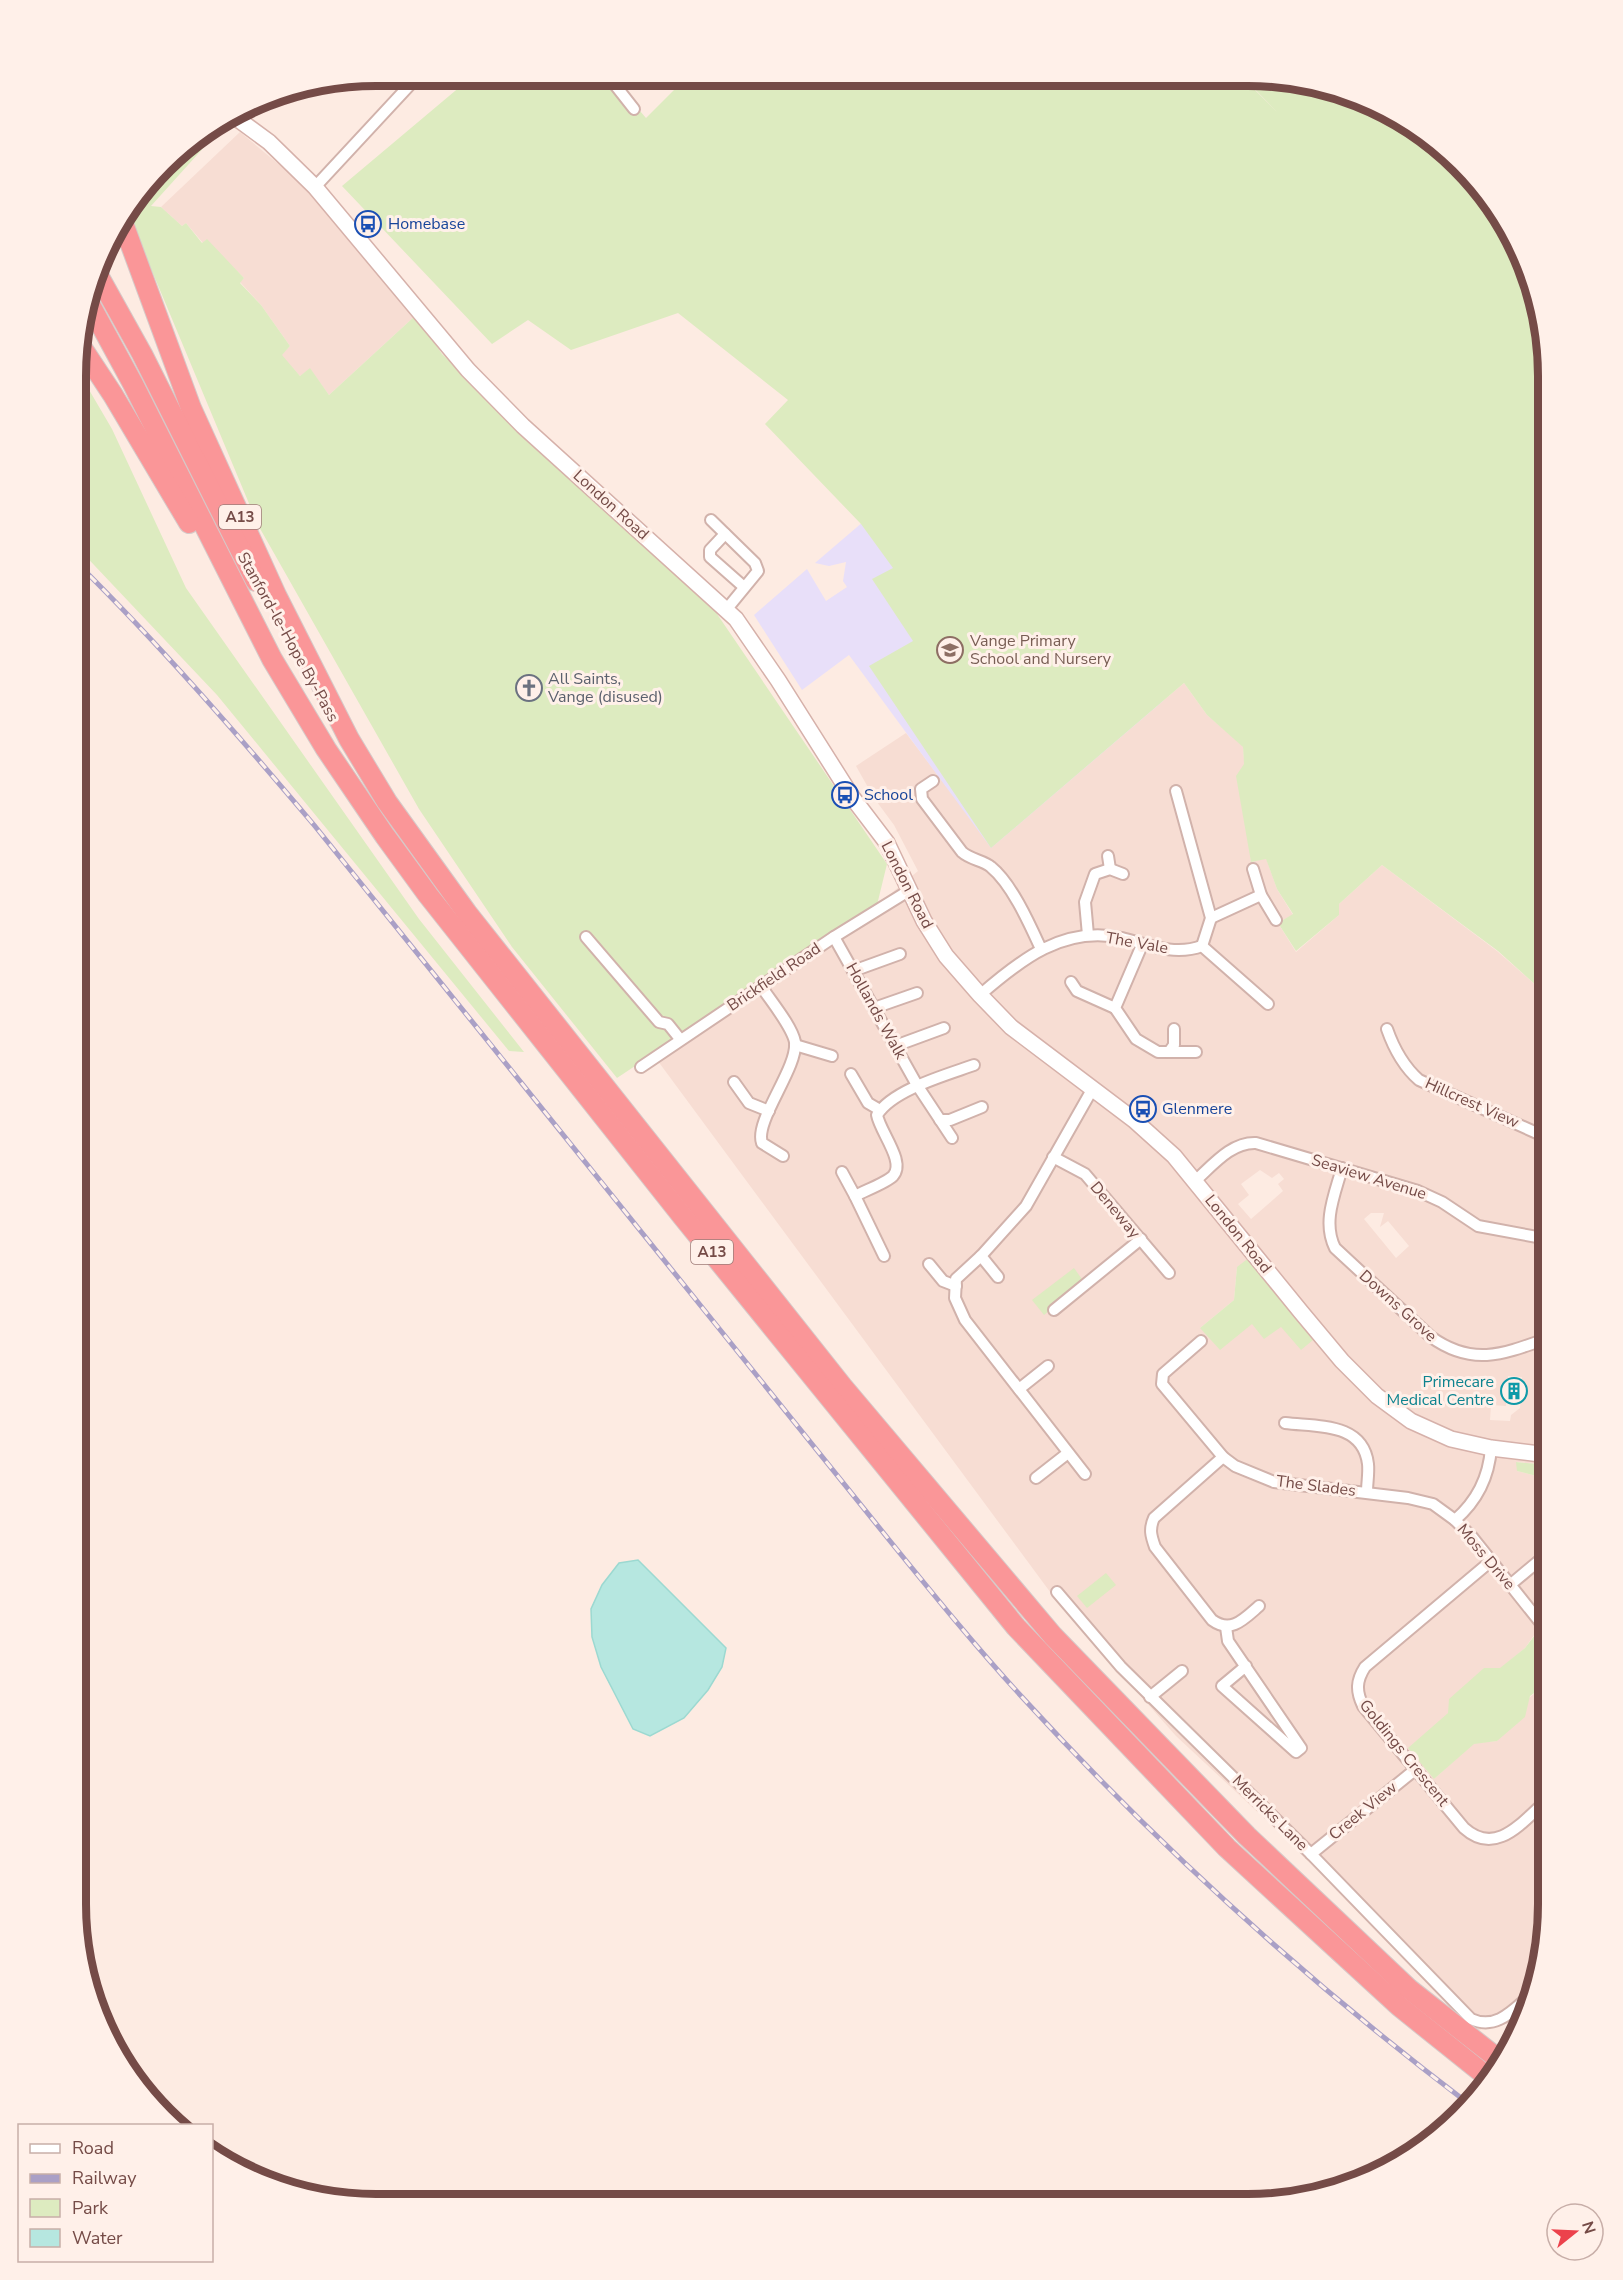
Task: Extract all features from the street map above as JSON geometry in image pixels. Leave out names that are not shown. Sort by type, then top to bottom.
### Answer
[{"type":"highway","name":"A13","points":[[126,228],[174,366],[219,473],[317,676],[387,802],[499,954],[842,1386],[1053,1636],[1247,1836],[1409,1989],[1495,2056]]},
{"type":"highway","name":"Stanford-le-Hope By-Pass","points":[[102,281],[142,354],[282,630],[320,699],[387,802]]},
{"type":"highway","name":"A13","points":[[93,310],[133,384],[272,659]]},
{"type":"highway","name":"A13","points":[[86,355],[326,749],[428,895],[683,1216],[1016,1627],[1227,1848],[1399,2006],[1483,2073]]},
{"type":"main road","name":"London Road","points":[[239,120],[269,142],[315,187],[468,369],[515,418],[736,619],[778,680],[852,797],[887,843],[924,921],[946,956],[1011,1027],[1093,1088],[1174,1156],[1342,1361],[1377,1396],[1411,1421],[1451,1439],[1491,1448],[1538,1454]]},
{"type":"street","points":[[315,187],[409,86]]},
{"type":"street","points":[[616,86],[634,109]]},
{"type":"street","points":[[711,520],[755,563],[758,571],[726,610]]},
{"type":"street","points":[[725,534],[710,550],[710,557],[744,587]]},
{"type":"street","points":[[933,781],[921,789],[922,799],[962,852],[969,858],[994,869],[1023,910],[1041,949]]},
{"type":"street","points":[[1176,791],[1211,918],[1202,946],[1268,1004]]},
{"type":"street","points":[[1108,856],[1110,869]]},
{"type":"street","points":[[1088,935],[1085,902],[1095,874],[1110,869],[1123,874]]},
{"type":"street","points":[[1253,869],[1261,895],[1276,920]]},
{"type":"street","name":"Brickfield Road","points":[[641,1067],[834,937],[910,891]]},
{"type":"street","points":[[1211,918],[1261,895]]},
{"type":"street","name":"The Vale","points":[[980,995],[1014,966],[1041,949],[1088,935],[1121,938],[1142,945],[1188,951],[1202,946]]},
{"type":"street","points":[[586,937],[659,1022],[668,1024],[680,1039]]},
{"type":"street","name":"Hollands Walk","points":[[834,937],[917,1085],[952,1138]]},
{"type":"street","points":[[1115,1008],[1142,945]]},
{"type":"street","points":[[853,971],[900,954]]},
{"type":"street","points":[[1071,982],[1077,991],[1115,1008],[1136,1039],[1158,1052],[1197,1052]]},
{"type":"street","points":[[760,986],[793,1035],[795,1045],[793,1057],[769,1111],[761,1141],[783,1156]]},
{"type":"street","points":[[874,1008],[917,993]]},
{"type":"street","points":[[895,1046],[944,1028]]},
{"type":"street","points":[[1169,1052],[1174,1045],[1174,1029]]},
{"type":"street","name":"Hillcrest View","points":[[1387,1029],[1393,1048],[1409,1071],[1419,1080],[1538,1134]]},
{"type":"street","points":[[795,1045],[832,1056]]},
{"type":"street","points":[[855,1196],[893,1176],[897,1167],[896,1159],[879,1126],[877,1115],[880,1110],[917,1085],[974,1065]]},
{"type":"street","points":[[851,1074],[868,1103],[880,1110]]},
{"type":"street","points":[[734,1082],[749,1103],[769,1111]]},
{"type":"street","points":[[1085,1474],[965,1320],[956,1298],[956,1280],[1026,1206],[1093,1088]]},
{"type":"street","points":[[940,1120],[950,1120],[982,1107]]},
{"type":"street","name":"Seaview Avenue","points":[[1195,1181],[1232,1149],[1248,1143],[1265,1145],[1418,1191],[1442,1202],[1478,1226],[1538,1237]]},
{"type":"street","name":"Deneway","points":[[1053,1157],[1085,1174],[1168,1273]]},
{"type":"street","name":"Downs Grove","points":[[1342,1168],[1328,1222],[1329,1236],[1335,1248],[1431,1337],[1446,1348],[1458,1352],[1489,1355],[1504,1354],[1538,1342]]},
{"type":"street","points":[[842,1172],[884,1256]]},
{"type":"street","points":[[1053,1310],[1140,1239]]},
{"type":"street","points":[[981,1256],[998,1276]]},
{"type":"street","points":[[929,1264],[943,1281],[956,1286]]},
{"type":"street","name":"The Slades","points":[[1201,1341],[1163,1374],[1162,1384],[1223,1457],[1235,1466],[1274,1482],[1408,1498],[1432,1504],[1455,1520]]},
{"type":"street","points":[[1019,1389],[1048,1366]]},
{"type":"street","points":[[1285,1423],[1337,1428],[1351,1434],[1359,1442],[1368,1464],[1366,1492]]},
{"type":"street","name":"Moss Drive","points":[[1491,1448],[1488,1474],[1476,1497],[1455,1520],[1473,1538],[1538,1620]]},
{"type":"street","points":[[1036,1478],[1068,1453]]},
{"type":"street","points":[[1223,1457],[1154,1518],[1150,1527],[1155,1547],[1212,1620],[1226,1627],[1240,1623],[1259,1606]]},
{"type":"street","name":"Goldings Crescent","points":[[1491,1561],[1371,1662],[1359,1676],[1358,1695],[1363,1706],[1473,1836],[1484,1840],[1497,1839],[1538,1808]]},
{"type":"street","points":[[1510,1585],[1538,1562]]},
{"type":"street","name":"Merricks Lane","points":[[1057,1592],[1121,1667],[1150,1697],[1311,1854],[1470,2019],[1489,2024],[1519,2004]]},
{"type":"street","points":[[1226,1627],[1228,1641],[1246,1666],[1301,1748],[1296,1752],[1222,1686],[1246,1666]]},
{"type":"street","points":[[1150,1697],[1182,1671]]},
{"type":"street","name":"Creek View","points":[[1311,1854],[1416,1768]]},
{"type":"shaded area","points":[[240,132],[305,186],[357,250],[416,315],[329,395],[310,369],[300,376],[281,355],[290,346],[261,305],[240,282],[244,278],[206,240],[203,243],[186,223],[182,226],[161,207]]},
{"type":"shaded area","name":"Vange Primary School and Nursery","points":[[954,444],[1163,701],[991,848],[849,655],[802,690],[754,615],[807,569],[826,601],[847,587],[843,581],[846,562],[829,566],[815,563]]},
{"type":"shaded area","points":[[1184,683],[1207,715],[1243,746],[1251,862],[1266,858],[1277,889],[1293,915],[1278,923],[1296,952],[1339,915],[1339,904],[1382,865],[1497,951],[1538,987],[1538,1464],[1517,1462],[1517,1471],[1538,1476],[1538,1632],[1525,1648],[1448,1713],[1434,1779],[1474,1743],[1497,1741],[1530,1697],[1538,1691],[1537,1923],[1528,1979],[1512,2022],[1475,2031],[1309,1860],[1176,1736],[1056,1600],[652,1053],[877,905],[918,871],[894,825],[874,798],[856,766],[906,733],[992,847]],"holes":[[[1260,1170],[1272,1178],[1279,1173],[1284,1179],[1278,1184],[1283,1191],[1251,1219],[1238,1204],[1249,1195],[1241,1184]],[[1371,1213],[1384,1213],[1380,1227],[1388,1221],[1409,1246],[1396,1258],[1364,1219]],[[1237,1267],[1252,1324],[1200,1328],[1234,1300]],[[1508,1376],[1522,1377],[1520,1408],[1511,1415],[1510,1421],[1490,1420],[1491,1405],[1506,1406]]]},
{"type":"green space","points":[[461,86],[619,86],[646,118],[678,86],[1251,86],[1277,112],[1252,86],[1266,86],[1304,91],[1340,101],[1376,115],[1408,134],[1439,158],[1465,184],[1499,231],[1522,283],[1535,338],[1538,376],[1538,987],[1498,951],[1382,865],[1339,904],[1339,915],[1296,951],[1278,923],[1293,914],[1277,889],[1266,859],[1251,862],[1236,776],[1244,764],[1243,747],[1207,715],[1184,683],[991,848],[869,666],[913,641],[872,579],[893,568],[861,524],[765,424],[788,400],[678,313],[571,350],[528,320],[492,344],[342,186]]},
{"type":"green space","points":[[217,133],[151,206],[161,207],[182,226],[186,223],[202,243],[207,239],[244,278],[240,283],[261,305],[290,346],[282,355],[300,376],[310,368],[329,395],[416,315],[442,354],[715,611],[887,864],[877,905],[617,1078],[512,947],[419,809],[258,525],[131,220],[158,184],[184,158]]},
{"type":"green space","points":[[86,385],[112,429],[186,588],[419,919],[524,1052],[509,1051],[217,695],[86,557]]},
{"type":"green space","points":[[1250,1257],[1313,1340],[1301,1350],[1281,1327],[1264,1339],[1252,1324],[1220,1350],[1200,1328],[1234,1300],[1237,1267]]},
{"type":"green space","points":[[1074,1268],[1084,1282],[1044,1315],[1032,1300]]},
{"type":"green space","points":[[1516,1462],[1538,1464],[1538,1476],[1517,1471]]},
{"type":"green space","points":[[1106,1573],[1116,1585],[1087,1608],[1077,1596]]},
{"type":"green space","points":[[1538,1631],[1538,1690],[1530,1696],[1525,1717],[1497,1741],[1474,1744],[1434,1779],[1408,1748],[1448,1713],[1449,1699],[1484,1668],[1500,1668],[1525,1648]]},
{"type":"water","points":[[638,1560],[726,1648],[722,1667],[708,1690],[684,1718],[650,1736],[633,1729],[601,1667],[592,1637],[591,1609],[602,1585],[619,1563]]},
{"type":"railway","points":[[86,572],[198,691],[314,825],[890,1541],[1005,1678],[1127,1806],[1236,1911],[1350,2010],[1462,2099]]},
{"type":"place","name":"Homebase","points":[[368,224]]},
{"type":"place","name":"Vange Primary School and Nursery","points":[[950,650]]},
{"type":"place","name":"All Saints, Vange (disused)","points":[[529,688]]},
{"type":"place","name":"School","points":[[845,795]]},
{"type":"place","name":"Glenmere","points":[[1143,1109]]},
{"type":"place","name":"Primecare Medical Centre","points":[[1514,1391]]}]
